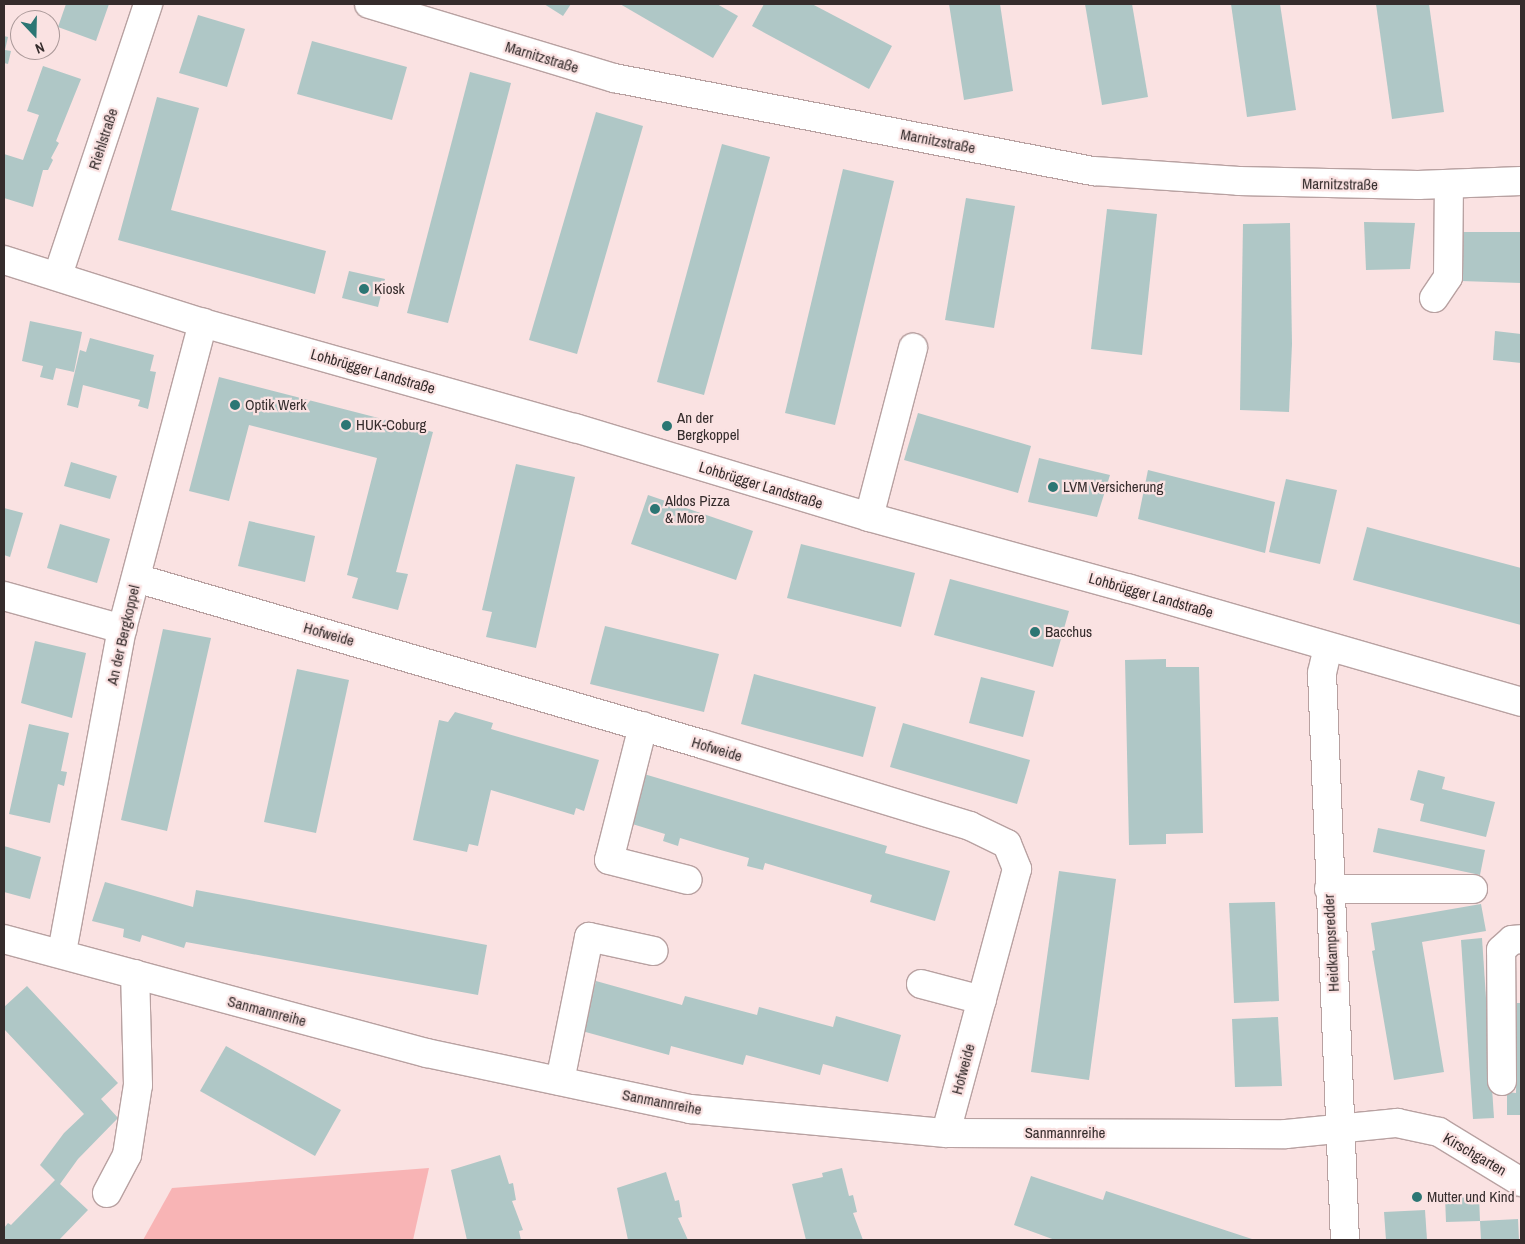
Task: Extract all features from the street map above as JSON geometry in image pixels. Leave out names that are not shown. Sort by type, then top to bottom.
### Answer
[{"type":"street","name":"Riehlstraße","points":[[58,275],[148,4]]},
{"type":"street","name":"Marnitzstraße","points":[[369,4],[614,78],[1094,171],[1239,181],[1449,184],[1521,181]]},
{"type":"street","points":[[1434,298],[1448,277],[1449,184]]},
{"type":"street","name":"Lohbrügger Landstraße","points":[[4,260],[58,275],[203,322],[575,428],[869,517],[1127,588],[1521,702]]},
{"type":"street","name":"An der Bergkoppel","points":[[62,952],[122,629],[203,322]]},
{"type":"street","points":[[869,517],[913,348]]},
{"type":"street","name":"Hofweide","points":[[136,578],[643,726],[970,826],[1007,844],[1017,869],[946,1133]]},
{"type":"street","points":[[4,596],[122,629]]},
{"type":"street","name":"Heidkampsredder","points":[[1328,647],[1322,673],[1338,1129],[1345,1240]]},
{"type":"street","points":[[643,726],[609,860],[688,880]]},
{"type":"street","points":[[1329,889],[1473,889]]},
{"type":"street","points":[[560,1081],[589,937],[654,951]]},
{"type":"street","name":"Sanmannreihe","points":[[4,939],[62,952],[427,1053],[690,1109],[946,1133],[1286,1134],[1338,1129]]},
{"type":"street","points":[[1502,1081],[1500,950],[1512,940],[1521,939]]},
{"type":"street","points":[[107,1192],[127,1155],[138,1084],[136,974]]},
{"type":"street","points":[[921,984],[982,1000]]},
{"type":"street","name":"Kirschgarten","points":[[1338,1129],[1397,1123],[1439,1132],[1521,1182]]},
{"type":"shaded area","points":[[429,1168],[413,1240],[143,1240],[172,1188]]},
{"type":"building","points":[[66,4],[109,4],[96,41],[60,28],[60,21]]},
{"type":"building","points":[[544,4],[571,4],[563,16]]},
{"type":"building","points":[[620,4],[717,4],[738,16],[713,58]]},
{"type":"building","points":[[764,4],[812,4],[892,46],[869,89],[752,26]]},
{"type":"building","points":[[949,4],[1000,4],[1013,91],[964,100]]},
{"type":"building","points":[[1085,4],[1132,4],[1148,97],[1102,105]]},
{"type":"building","points":[[1231,4],[1280,4],[1296,110],[1247,117]]},
{"type":"building","points":[[1376,4],[1429,4],[1444,112],[1392,119]]},
{"type":"building","points":[[198,15],[245,29],[227,87],[179,73]]},
{"type":"building","points":[[4,36],[8,37],[5,50],[10,51],[10,55],[8,64],[4,63]]},
{"type":"building","points":[[312,41],[407,67],[392,120],[297,94]]},
{"type":"building","points":[[43,66],[81,79],[56,141],[59,143],[51,158],[53,160],[48,170],[43,170],[33,207],[4,198],[4,154],[23,160],[39,115],[27,111]]},
{"type":"building","points":[[470,72],[511,83],[448,323],[407,313]]},
{"type":"building","points":[[157,97],[199,108],[171,210],[326,251],[315,294],[118,240]]},
{"type":"building","points":[[596,112],[643,126],[577,354],[529,340]]},
{"type":"building","points":[[722,144],[770,157],[704,395],[657,382]]},
{"type":"building","points":[[843,169],[894,181],[835,425],[785,413]]},
{"type":"building","points":[[966,198],[1015,206],[994,328],[945,320]]},
{"type":"building","points":[[1107,209],[1157,214],[1142,355],[1091,349]]},
{"type":"building","points":[[1364,222],[1415,223],[1410,269],[1366,270]]},
{"type":"building","points":[[1290,223],[1292,344],[1289,412],[1240,410],[1243,224]]},
{"type":"building","points":[[1462,232],[1521,232],[1521,283],[1461,281]]},
{"type":"building","name":"Kiosk","points":[[349,271],[385,279],[378,307],[342,298]]},
{"type":"building","points":[[30,321],[82,332],[74,372],[56,368],[53,380],[40,377],[43,366],[22,361]]},
{"type":"building","points":[[1495,331],[1521,334],[1521,363],[1493,360]]},
{"type":"building","points":[[90,338],[154,355],[150,371],[156,372],[148,409],[138,406],[140,400],[83,385],[78,408],[67,405],[80,350],[86,352]]},
{"type":"building","points":[[219,377],[433,432],[396,572],[408,574],[398,610],[352,598],[358,578],[347,575],[377,458],[249,425],[229,501],[189,491]]},
{"type":"building","points":[[918,413],[1031,446],[1018,493],[904,460]]},
{"type":"building","points":[[1039,458],[1110,475],[1097,517],[1028,502]]},
{"type":"building","points":[[71,462],[117,476],[110,499],[64,486]]},
{"type":"building","points":[[516,464],[575,477],[536,648],[486,637],[492,612],[482,610]]},
{"type":"building","points":[[1148,470],[1275,502],[1265,553],[1138,519]]},
{"type":"building","points":[[1286,479],[1337,490],[1320,564],[1269,552]]},
{"type":"building","points":[[648,495],[753,531],[736,580],[631,544]]},
{"type":"building","points":[[4,508],[23,513],[10,557],[4,555]]},
{"type":"building","points":[[249,521],[315,536],[305,582],[238,566]]},
{"type":"building","points":[[60,524],[110,539],[97,583],[47,568]]},
{"type":"building","points":[[1367,527],[1521,568],[1521,625],[1353,580]]},
{"type":"building","points":[[801,544],[915,573],[901,627],[787,598]]},
{"type":"building","points":[[950,579],[1069,611],[1053,667],[934,635]]},
{"type":"building","points":[[605,626],[719,654],[704,712],[590,684]]},
{"type":"building","points":[[163,629],[211,638],[167,831],[121,820]]},
{"type":"building","points":[[35,641],[86,653],[72,718],[21,703]]},
{"type":"building","points":[[1166,659],[1166,667],[1199,667],[1203,833],[1166,834],[1166,844],[1129,845],[1125,660]]},
{"type":"building","points":[[297,669],[349,680],[316,833],[264,822]]},
{"type":"building","points":[[754,674],[876,707],[863,757],[741,724]]},
{"type":"building","points":[[981,677],[1035,691],[1023,737],[969,723]]},
{"type":"building","points":[[455,712],[493,723],[491,729],[599,760],[584,811],[576,808],[574,815],[491,790],[478,846],[469,844],[467,852],[413,840],[439,720],[448,722]]},
{"type":"building","points":[[903,723],[1030,760],[1017,804],[890,767]]},
{"type":"building","points":[[29,724],[69,733],[61,771],[67,772],[64,786],[58,784],[50,823],[9,814]]},
{"type":"building","points":[[1418,770],[1445,777],[1442,789],[1495,802],[1486,837],[1420,821],[1424,804],[1410,800]]},
{"type":"building","points":[[644,774],[887,846],[885,853],[950,871],[935,921],[870,902],[872,895],[765,863],[763,870],[747,866],[749,858],[680,838],[678,846],[663,841],[665,834],[629,823]]},
{"type":"building","points":[[1378,828],[1485,850],[1480,875],[1373,852]]},
{"type":"building","points":[[4,846],[41,857],[30,899],[4,892]]},
{"type":"building","points":[[1059,871],[1116,879],[1089,1080],[1031,1072]]},
{"type":"building","points":[[105,882],[193,907],[196,890],[487,945],[478,995],[186,942],[184,948],[142,935],[140,942],[123,937],[124,929],[92,921]]},
{"type":"building","points":[[1275,902],[1279,1001],[1234,1003],[1229,903]]},
{"type":"building","points":[[1481,904],[1486,931],[1422,942],[1444,1072],[1394,1080],[1372,951],[1375,950],[1371,923]]},
{"type":"building","points":[[1482,938],[1494,1118],[1473,1119],[1461,940]]},
{"type":"building","points":[[596,981],[682,1005],[685,996],[757,1015],[759,1007],[833,1027],[836,1016],[901,1035],[888,1082],[823,1064],[820,1075],[746,1055],[743,1065],[671,1046],[669,1055],[582,1031]]},
{"type":"building","points":[[27,986],[118,1083],[101,1099],[118,1118],[78,1159],[60,1184],[88,1210],[59,1240],[4,1240],[4,1228],[8,1223],[11,1225],[55,1180],[40,1165],[64,1133],[84,1114],[4,1029],[4,1007]]},
{"type":"building","points":[[1517,1003],[1521,1003],[1521,1115],[1507,1115],[1507,1092],[1516,1093]]},
{"type":"building","points":[[1278,1017],[1282,1086],[1235,1087],[1232,1019]]},
{"type":"building","points":[[226,1046],[341,1110],[315,1156],[200,1091]]},
{"type":"building","points":[[500,1155],[509,1184],[513,1183],[516,1200],[512,1201],[523,1230],[519,1231],[521,1240],[467,1240],[451,1170]]},
{"type":"building","points":[[842,1168],[849,1196],[853,1195],[857,1212],[853,1213],[863,1240],[806,1240],[792,1184],[823,1177],[822,1173]]},
{"type":"building","points":[[666,1172],[675,1201],[679,1200],[682,1217],[678,1218],[688,1240],[628,1240],[617,1188]]},
{"type":"building","points":[[1031,1176],[1103,1200],[1106,1191],[1255,1240],[1055,1240],[1014,1225]]},
{"type":"building","points":[[1479,1196],[1480,1221],[1446,1222],[1445,1197]]},
{"type":"building","points":[[1425,1210],[1427,1240],[1386,1240],[1384,1212]]},
{"type":"building","points":[[1518,1219],[1519,1240],[1481,1240],[1480,1221]]},
{"type":"place","name":"Kiosk","points":[[364,289]]},
{"type":"place","name":"Optik Werk","points":[[235,405]]},
{"type":"place","name":"HUK-Coburg","points":[[346,425]]},
{"type":"place","name":"An der Bergkoppel","points":[[667,426]]},
{"type":"place","name":"LVM Versicherung","points":[[1053,487]]},
{"type":"place","name":"Aldos Pizza & More","points":[[655,509]]},
{"type":"place","name":"Bacchus","points":[[1035,632]]},
{"type":"place","name":"Mutter und Kind","points":[[1417,1197]]}]
